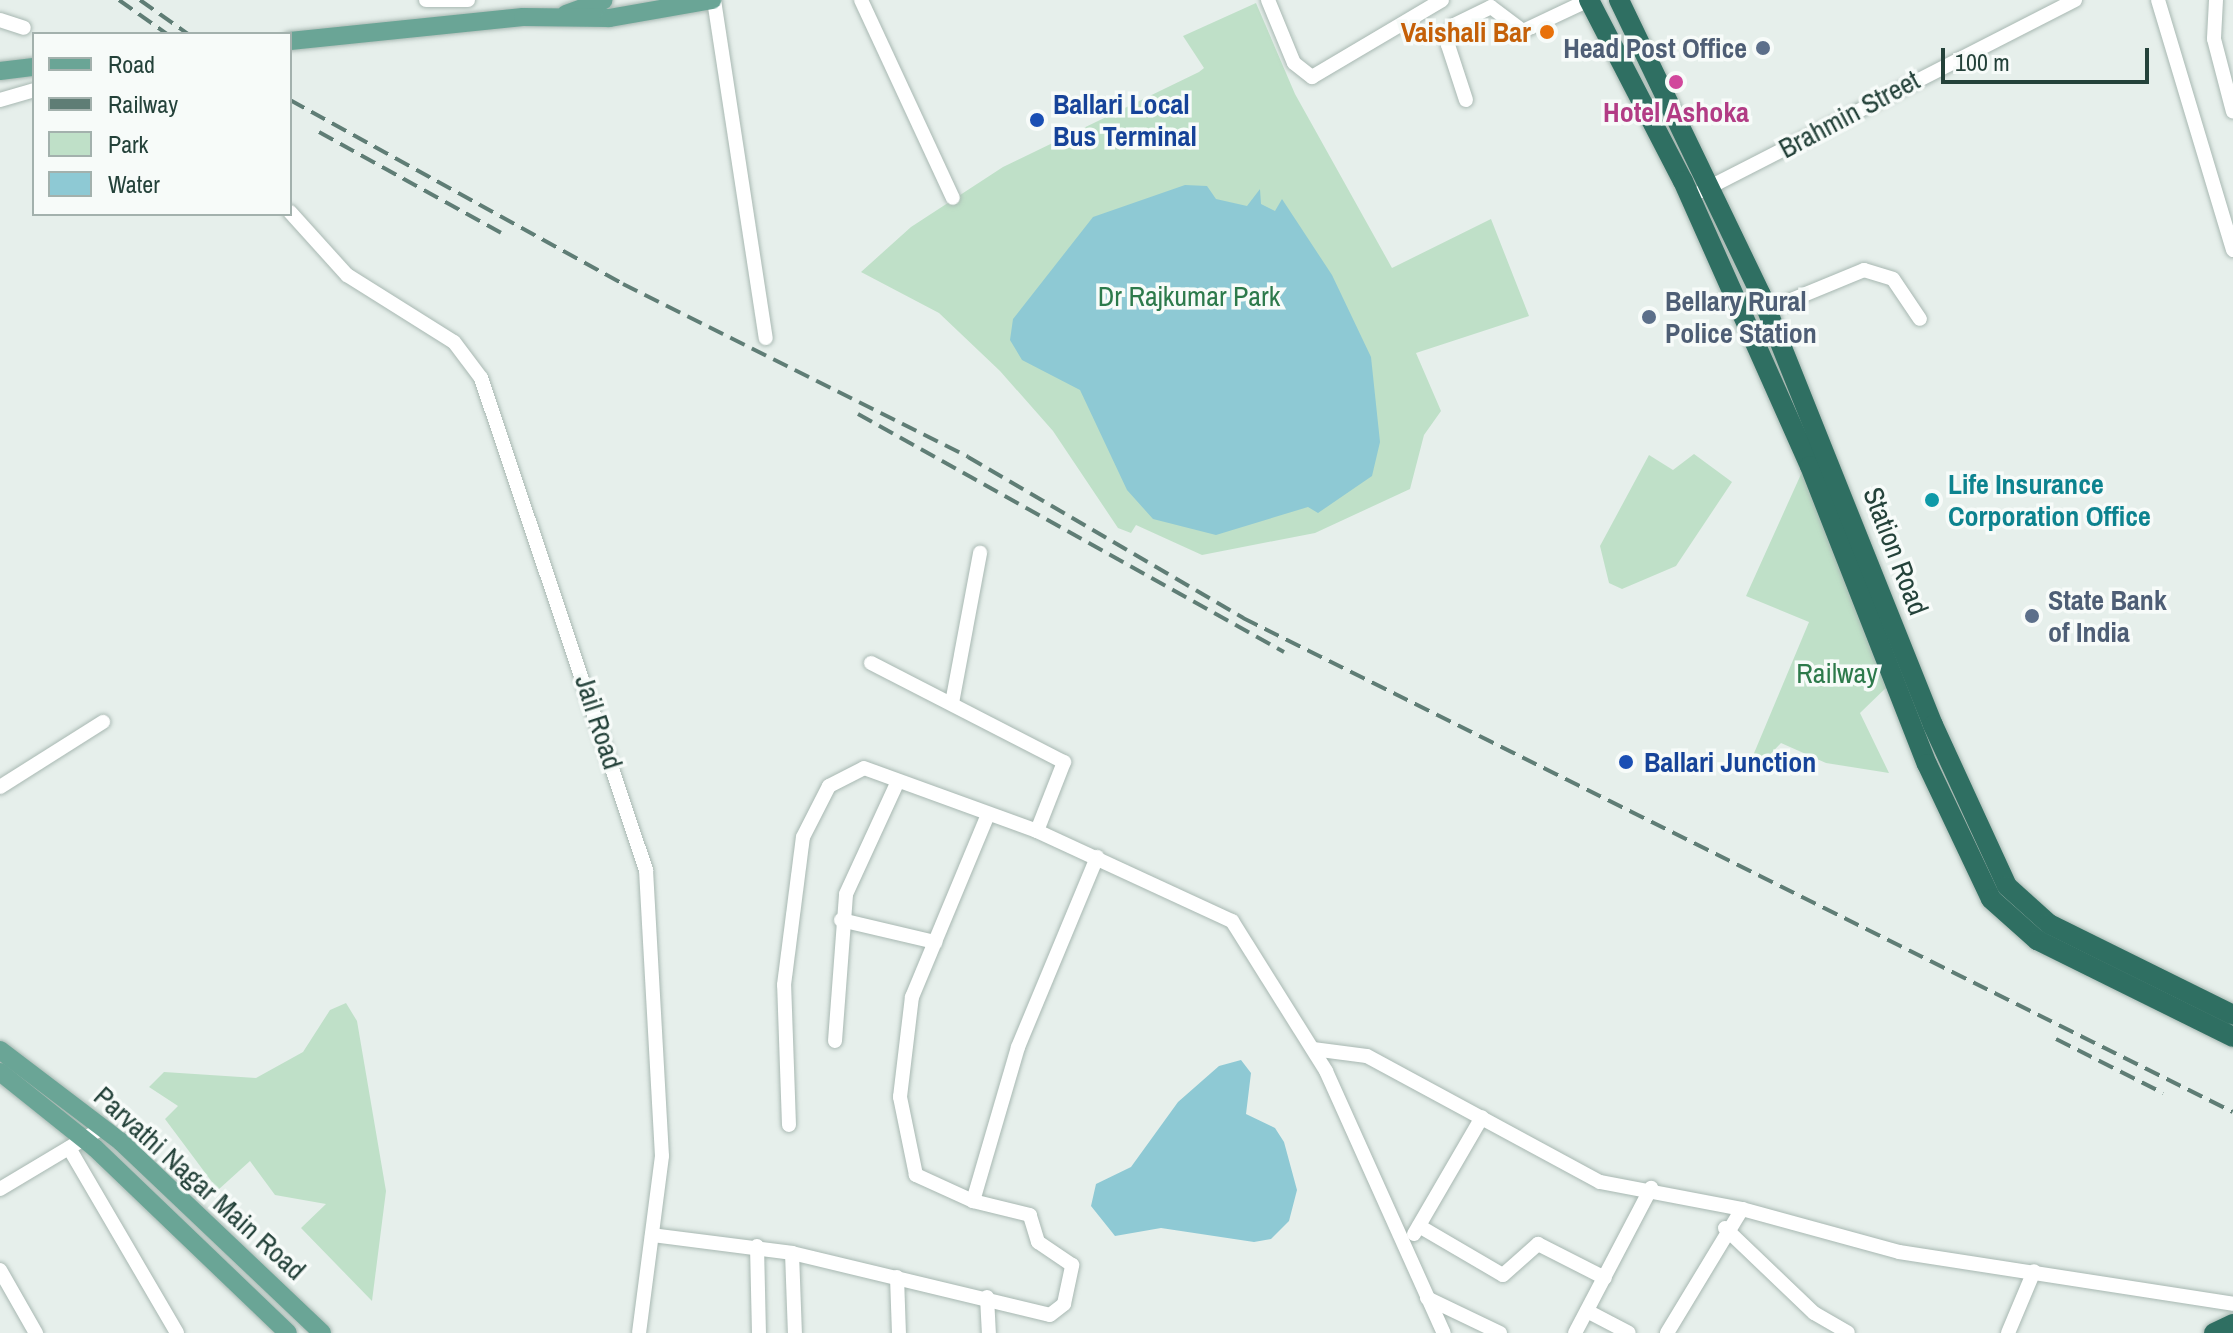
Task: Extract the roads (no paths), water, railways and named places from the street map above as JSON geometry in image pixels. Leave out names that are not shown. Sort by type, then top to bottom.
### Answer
[{"type":"highway","name":"Station Road","points":[[1589,0],[1690,196],[1795,432],[1927,764],[1999,893],[2037,940],[2233,1037]]},
{"type":"highway","name":"Station Road","points":[[1619,0],[1767,310],[1999,893],[2049,924],[2233,1015]]},
{"type":"highway","points":[[2214,1333],[2233,1324]]},
{"type":"main road","points":[[566,14],[604,0]]},
{"type":"main road","points":[[292,41],[566,14],[609,18],[713,0]]},
{"type":"main road","points":[[0,71],[32,67]]},
{"type":"main road","name":"Parvathi Nagar Main Road","points":[[0,1050],[102,1128],[322,1333]]},
{"type":"main road","name":"Parvathi Nagar Main Road","points":[[0,1072],[288,1333]]},
{"type":"street","points":[[426,0],[468,0]]},
{"type":"street","points":[[713,0],[766,338]]},
{"type":"street","points":[[861,0],[953,198]]},
{"type":"street","points":[[1268,0],[1294,63],[1312,77],[1442,0]]},
{"type":"street","points":[[1466,100],[1448,45],[1454,25],[1491,7],[1523,31],[1589,0]]},
{"type":"street","name":"Brahmin Street","points":[[1690,196],[2075,0]]},
{"type":"street","points":[[2158,0],[2233,250]]},
{"type":"street","points":[[2216,0],[2214,39],[2233,112]]},
{"type":"street","points":[[0,20],[24,28]]},
{"type":"street","points":[[0,100],[32,91]]},
{"type":"street","name":"Jail Road","points":[[292,214],[347,275],[454,342],[502,424],[646,870],[662,1156],[639,1333]]},
{"type":"street","points":[[1767,310],[1864,270],[1893,279],[1920,319]]},
{"type":"street","points":[[952,703],[980,553]]},
{"type":"street","points":[[871,663],[1064,762],[1037,831]]},
{"type":"street","points":[[0,787],[103,722]]},
{"type":"street","points":[[789,1125],[784,985],[803,837],[838,775],[864,768],[1037,831],[1232,921],[1313,1049],[1444,1333]]},
{"type":"street","points":[[835,1041],[841,920],[898,781]]},
{"type":"street","points":[[652,1235],[757,1246],[1057,1314],[1074,1271],[1038,1242],[1030,1215],[973,1201],[916,1175],[900,1097],[909,1010],[988,814]]},
{"type":"street","points":[[973,1201],[1018,1047],[1097,857]]},
{"type":"street","points":[[841,920],[935,942]]},
{"type":"street","points":[[1313,1049],[1351,1050],[1600,1182],[1651,1188],[1742,1209],[1842,1240],[2233,1304]]},
{"type":"street","points":[[1407,1248],[1482,1117]]},
{"type":"street","points":[[0,1189],[102,1128]]},
{"type":"street","points":[[75,1142],[177,1333]]},
{"type":"street","points":[[1575,1333],[1651,1188]]},
{"type":"street","points":[[1667,1333],[1725,1228],[1742,1209]]},
{"type":"street","points":[[1419,1226],[1503,1275],[1538,1244],[1605,1278]]},
{"type":"street","points":[[1725,1228],[1814,1313],[1848,1333]]},
{"type":"street","points":[[757,1246],[759,1333]]},
{"type":"street","points":[[792,1253],[795,1333]]},
{"type":"street","points":[[0,1270],[36,1333]]},
{"type":"street","points":[[2008,1333],[2034,1271]]},
{"type":"street","points":[[897,1277],[899,1333]]},
{"type":"street","points":[[987,1297],[989,1333]]},
{"type":"street","points":[[1427,1298],[1500,1333]]},
{"type":"street","points":[[1587,1311],[1629,1333]]},
{"type":"water","points":[[1185,185],[1207,186],[1216,199],[1247,206],[1260,189],[1261,204],[1275,211],[1282,199],[1332,275],[1371,357],[1380,442],[1372,476],[1318,513],[1308,507],[1216,535],[1153,519],[1127,490],[1080,390],[1022,360],[1010,340],[1013,319],[1093,217]]},
{"type":"water","points":[[1241,1060],[1251,1073],[1246,1114],[1275,1128],[1284,1142],[1297,1190],[1289,1221],[1271,1239],[1254,1242],[1161,1228],[1115,1236],[1091,1206],[1096,1184],[1131,1167],[1178,1102],[1219,1066]]},
{"type":"railway","points":[[119,0],[164,32]]},
{"type":"railway","points":[[140,0],[185,32]]},
{"type":"railway","points":[[292,101],[623,284],[968,457],[1243,618],[2233,1112]]},
{"type":"railway","points":[[319,132],[501,233]]},
{"type":"railway","points":[[858,414],[1284,652]]},
{"type":"railway","points":[[2056,1039],[2163,1093]]},
{"type":"place","name":"Vaishali Bar","points":[[1547,32]]},
{"type":"place","name":"Head Post Office","points":[[1763,48]]},
{"type":"place","name":"Hotel Ashoka","points":[[1676,82]]},
{"type":"place","name":"Ballari Local Bus Terminal","points":[[1037,120]]},
{"type":"place","name":"Bellary Rural Police Station","points":[[1649,317]]},
{"type":"place","name":"Life Insurance Corporation Office","points":[[1932,500]]},
{"type":"place","name":"State Bank of India","points":[[2032,616]]},
{"type":"place","name":"Ballari Junction","points":[[1626,762]]},
{"type":"park label","name":"Dr Rajkumar Park","points":[[1189,296]]},
{"type":"park label","name":"Railway","points":[[1837,673]]}]
